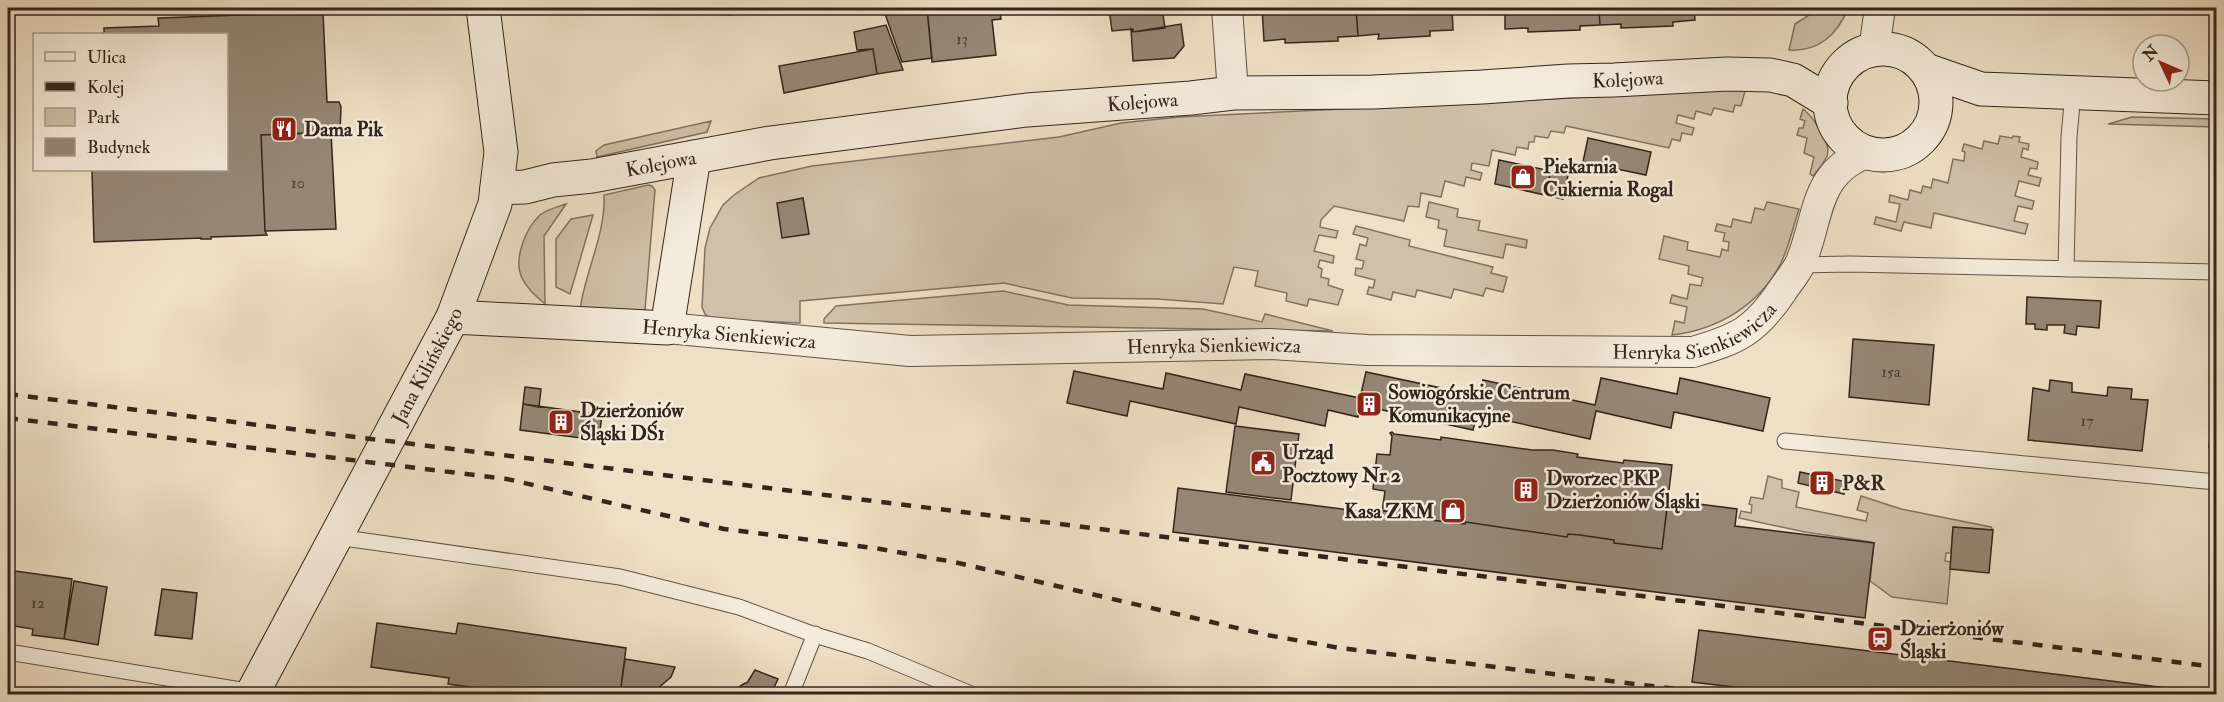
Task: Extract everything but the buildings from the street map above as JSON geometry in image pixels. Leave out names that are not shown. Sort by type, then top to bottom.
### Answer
[{"type":"street","name":"Jana Kilińskiego","points":[[253,693],[453,317],[495,204],[501,152],[483,8]]},
{"type":"street","points":[[1227,8],[1233,93]]},
{"type":"street","points":[[1874,50],[1880,8]]},
{"type":"street","points":[[1888,49],[1903,52],[1915,59],[1926,70],[1934,84],[1936,101],[1934,117],[1916,144],[1901,152],[1885,154],[1869,152],[1854,146],[1842,134],[1833,119],[1835,88],[1848,62],[1860,54],[1888,49]]},
{"type":"street","points":[[1926,70],[1981,89]]},
{"type":"street","name":"Kolejowa","points":[[497,188],[525,187],[553,180],[592,176],[770,143],[1016,111],[1233,93],[1373,92],[1727,74],[1770,75],[1835,88]]},
{"type":"street","points":[[1936,101],[1981,89],[2217,98]]},
{"type":"street","name":"Henryka Sienkiewicza","points":[[453,317],[667,328],[910,351],[1270,344],[1367,350],[1693,352],[1725,343],[1750,330],[1768,311],[1799,265],[1827,182],[1840,168],[1858,156],[1869,152]]},
{"type":"street","points":[[667,328],[694,157]]},
{"type":"lane","points":[[2066,269],[2069,137],[2073,92]]},
{"type":"lane","points":[[1799,265],[1850,264],[2217,273]]},
{"type":"lane","points":[[1785,441],[2217,482]]},
{"type":"lane","points":[[337,537],[620,577],[739,607],[868,651],[971,694]]},
{"type":"lane","points":[[791,694],[815,634]]},
{"type":"lane","points":[[8,652],[253,693]]},
{"type":"green space","points":[[1820,8],[1848,8],[1839,26],[1826,40],[1809,48],[1789,50],[1795,24]]},
{"type":"green space","points":[[1745,91],[1741,106],[1735,105],[1733,112],[1714,108],[1711,115],[1696,111],[1694,119],[1678,115],[1676,123],[1694,128],[1692,135],[1682,133],[1680,141],[1672,139],[1669,148],[1566,126],[1564,133],[1551,131],[1548,138],[1535,136],[1534,142],[1529,142],[1528,149],[1517,147],[1515,155],[1492,150],[1489,166],[1472,163],[1471,170],[1482,173],[1480,180],[1466,177],[1464,186],[1445,181],[1441,197],[1421,193],[1419,207],[1408,206],[1404,221],[1334,206],[1321,220],[1320,227],[1338,231],[1336,238],[1319,235],[1314,251],[1334,256],[1333,263],[1320,260],[1318,267],[1322,269],[1321,277],[1329,279],[1328,285],[1343,290],[1338,305],[1309,299],[1307,306],[1286,301],[1287,293],[1255,286],[1258,271],[1234,267],[1223,304],[1158,299],[1072,298],[1004,283],[800,301],[800,323],[711,319],[702,307],[705,248],[710,228],[723,205],[759,178],[812,166],[1059,137],[1121,123],[1179,117]]},
{"type":"green space","points":[[1803,109],[1821,131],[1827,144],[1827,156],[1813,176],[1810,174],[1814,157],[1804,153],[1807,138],[1797,135],[1805,121],[1800,119]]},
{"type":"green space","points":[[2132,117],[2216,119],[2216,127],[2108,124]]},
{"type":"green space","points":[[711,121],[707,132],[597,157],[596,151],[604,145]]},
{"type":"green space","points":[[2000,136],[2020,137],[2019,142],[2029,144],[2028,150],[2023,148],[2021,157],[2038,162],[2037,169],[2030,168],[2028,175],[2041,178],[2039,186],[2019,181],[2015,196],[2034,201],[2032,209],[2018,206],[2014,221],[2028,224],[2025,234],[1934,213],[1931,228],[1904,222],[1901,231],[1874,224],[1876,217],[1896,222],[1900,204],[1889,202],[1890,195],[1908,200],[1910,190],[1921,193],[1923,186],[1931,188],[1933,179],[1948,183],[1953,159],[1964,161],[1965,152],[1962,151],[1964,144],[1982,149],[1984,141],[1998,144]]},
{"type":"green space","points":[[648,185],[655,190],[645,310],[643,313],[580,310],[602,224],[604,195]]},
{"type":"green space","points":[[1429,202],[1458,209],[1457,217],[1480,221],[1478,230],[1527,240],[1526,248],[1506,244],[1503,258],[1444,246],[1447,230],[1438,228],[1439,220],[1426,217]]},
{"type":"green space","points":[[1767,202],[1799,209],[1784,257],[1772,278],[1749,303],[1736,313],[1705,328],[1672,335],[1675,321],[1684,323],[1687,307],[1670,303],[1672,295],[1687,299],[1690,284],[1701,286],[1703,278],[1688,274],[1689,266],[1659,259],[1664,236],[1688,242],[1687,250],[1720,257],[1722,249],[1728,251],[1729,242],[1723,241],[1725,233],[1715,231],[1717,224],[1731,227],[1733,219],[1751,223],[1755,208],[1764,210]]},
{"type":"green space","points":[[566,204],[544,236],[545,304],[528,288],[521,276],[520,252],[530,227],[540,215]]},
{"type":"green space","points":[[593,215],[570,294],[556,287],[556,239],[571,219]]},
{"type":"green space","points":[[1356,226],[1410,240],[1409,246],[1493,267],[1491,273],[1507,277],[1503,292],[1486,288],[1483,296],[1454,289],[1451,298],[1417,290],[1415,297],[1393,292],[1391,300],[1367,294],[1369,287],[1373,288],[1375,280],[1355,275],[1356,268],[1362,269],[1364,261],[1356,259],[1360,244],[1366,246],[1368,238],[1353,234]]},
{"type":"green space","points":[[1003,291],[1068,305],[1203,309],[1262,322],[1265,314],[1333,331],[824,323],[824,319],[836,306]]},
{"type":"green space","points":[[1768,476],[1782,480],[1782,488],[1799,492],[1796,507],[1866,521],[1868,513],[1857,510],[1861,496],[1901,509],[1991,527],[1993,530],[1953,527],[1951,553],[1946,553],[1945,561],[1951,562],[1947,604],[1892,597],[1870,581],[1874,543],[1739,518],[1741,511],[1751,513],[1752,505],[1749,504],[1751,497],[1763,499]]},
{"type":"railway","points":[[8,394],[2216,667]]},
{"type":"railway","points":[[8,418],[507,479],[724,529],[874,548],[954,562],[1267,635],[1340,648],[1717,694]]},
{"type":"place","name":"Dama Pik","points":[[284,129]]},
{"type":"place","name":"Piekarnia Cukiernia Rogal","points":[[1523,177]]},
{"type":"place","name":"Sowiogórskie Centrum Komunikacyjne","points":[[1369,404]]},
{"type":"place","name":"Dzierżoniów Śląski DŚ1","points":[[561,422]]},
{"type":"place","name":"Urząd Pocztowy Nr 2","points":[[1263,463]]},
{"type":"place","name":"P&R","points":[[1822,483]]},
{"type":"place","name":"Dworzec PKP Dzierżoniów Śląski","points":[[1526,490]]},
{"type":"place","name":"Kasa ZKM","points":[[1453,511]]},
{"type":"place","name":"Dzierżoniów Śląski","points":[[1880,639]]}]
